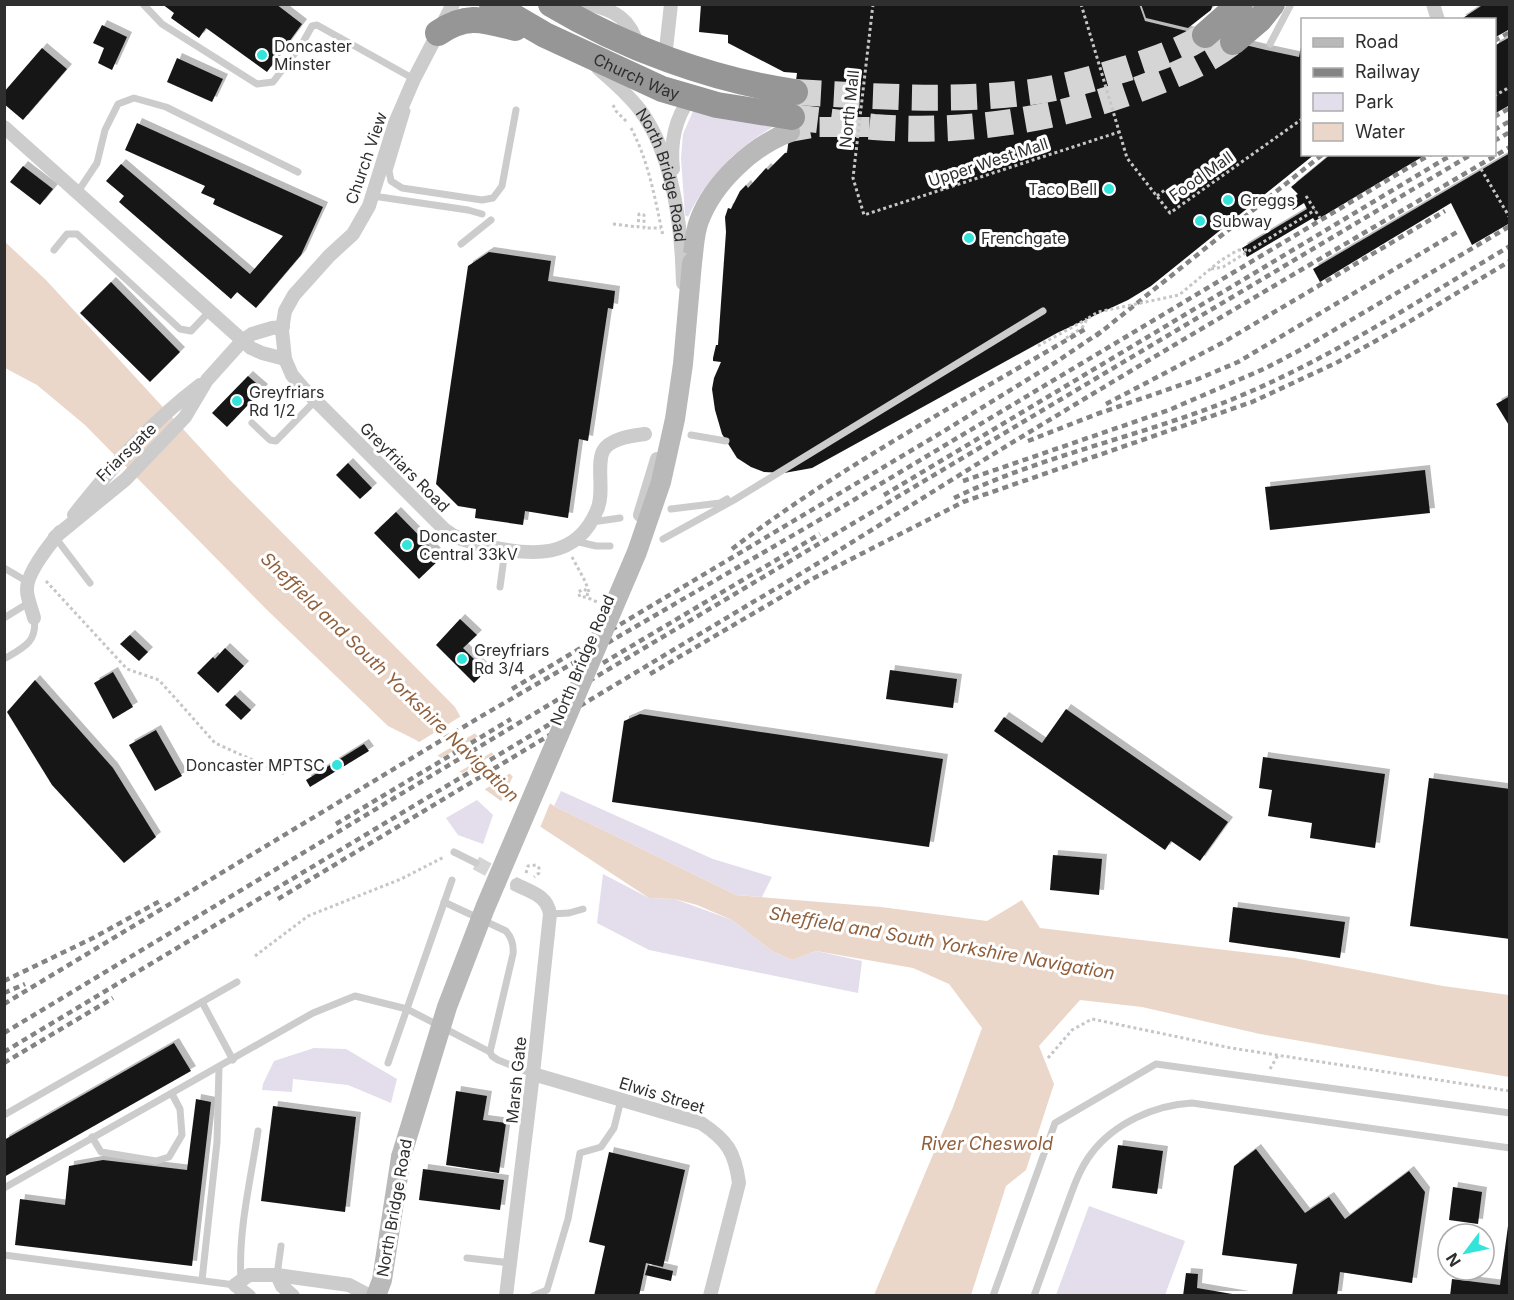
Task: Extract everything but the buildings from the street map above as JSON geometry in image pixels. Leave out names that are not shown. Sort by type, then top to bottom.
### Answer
[{"type":"highway","name":"Church Way","points":[[492,4],[556,40],[640,80],[717,105],[792,114]]},
{"type":"highway","name":"Church Way","points":[[551,4],[574,18],[638,47],[664,58],[713,73],[792,114]]},
{"type":"highway","points":[[438,33],[450,25],[466,20],[482,19],[556,40]]},
{"type":"highway","points":[[1205,35],[1261,21]]},
{"type":"highway","points":[[1233,42],[1261,21]]},
{"type":"street","name":"Church View","points":[[283,334],[285,311],[290,300],[329,256],[353,234],[363,218],[390,136],[414,79],[453,4]]},
{"type":"street","name":"Church Way","points":[[587,4],[616,14],[624,20],[634,34],[638,47]]},
{"type":"street","points":[[664,58],[671,4]]},
{"type":"street","name":"North Bridge Road","points":[[375,1296],[382,1280],[397,1156],[447,1007],[485,908],[637,552],[661,482],[675,419],[683,364],[687,261],[675,201],[659,145],[641,111],[608,76],[556,40]]},
{"type":"street","points":[[675,201],[671,151],[675,129],[684,106],[713,73]]},
{"type":"street","name":"North Bridge Road","points":[[687,261],[698,223],[708,203],[736,167],[792,114]]},
{"type":"street","points":[[4,127],[251,348],[285,359]]},
{"type":"street","points":[[243,340],[252,334],[272,328],[283,334]]},
{"type":"street","name":"Greyfriars Road","points":[[283,334],[285,359],[296,381],[451,535],[464,541],[505,550],[543,553],[570,543]]},
{"type":"street","name":"Friarsgate","points":[[55,537],[126,478],[184,417],[207,380],[243,340]]},
{"type":"street","name":"Friarsgate","points":[[28,582],[55,537],[112,466],[173,405],[207,380]]},
{"type":"street","points":[[570,543],[583,534],[592,522],[601,500],[603,451],[608,445],[626,437],[645,434]]},
{"type":"street","points":[[28,582],[26,588],[34,618]]},
{"type":"street","points":[[517,885],[545,900],[550,914]]},
{"type":"street","name":"Marsh Gate","points":[[506,1296],[550,914]]},
{"type":"street","name":"Elwis Street","points":[[533,1074],[701,1123],[719,1134],[730,1148],[737,1166],[739,1183],[711,1296]]},
{"type":"street","name":"North Bridge Road","points":[[243,1290],[249,1275],[277,1275],[349,1285],[370,1296]]},
{"type":"street","points":[[277,1275],[282,1286],[292,1296]]},
{"type":"lane","points":[[143,4],[162,24],[257,84],[273,81],[302,44],[312,26],[317,25],[414,79],[389,171],[391,181],[402,188],[482,200],[493,198],[502,186],[516,110]]},
{"type":"lane","points":[[1261,21],[1274,32],[1291,4]]},
{"type":"lane","points":[[77,193],[97,163],[105,130],[118,104],[134,98],[166,107],[298,172]]},
{"type":"lane","points":[[372,196],[482,214]]},
{"type":"lane","points":[[462,244],[492,220]]},
{"type":"lane","points":[[54,250],[67,234],[76,234],[180,329],[190,331],[210,311]]},
{"type":"lane","points":[[663,540],[734,500],[1039,310],[720,503],[670,509]]},
{"type":"lane","points":[[252,423],[270,440],[276,441],[315,401]]},
{"type":"lane","points":[[691,435],[726,441]]},
{"type":"lane","points":[[592,522],[620,518]]},
{"type":"lane","points":[[55,537],[90,583]]},
{"type":"lane","points":[[570,543],[582,541],[596,546],[610,546]]},
{"type":"lane","points":[[500,587],[505,550]]},
{"type":"lane","points":[[4,568],[28,582]]},
{"type":"lane","points":[[4,618],[30,602]]},
{"type":"lane","points":[[4,659],[31,641],[36,628],[34,618]]},
{"type":"lane","points":[[454,852],[476,863]]},
{"type":"lane","points":[[388,1063],[452,879]]},
{"type":"lane","points":[[444,902],[506,931],[514,945],[490,1052]]},
{"type":"lane","points":[[550,914],[570,913],[583,909]]},
{"type":"lane","points":[[4,1115],[237,982]]},
{"type":"lane","points":[[4,1188],[314,1013],[355,996],[407,1009],[490,1052],[498,1060],[533,1074]]},
{"type":"lane","points":[[202,1002],[233,1060]]},
{"type":"lane","points":[[993,1296],[1055,1123],[1156,1064],[1509,1113]]},
{"type":"lane","points":[[202,1280],[217,1143],[219,1068]]},
{"type":"lane","points":[[92,1137],[101,1152],[156,1161],[169,1157],[182,1135],[180,1109],[172,1094]]},
{"type":"lane","points":[[532,1296],[547,1290],[567,1219],[580,1153],[601,1147],[614,1128],[621,1100]]},
{"type":"lane","points":[[1034,1296],[1078,1176],[1091,1153],[1110,1135],[1134,1119],[1155,1110],[1175,1104],[1192,1103],[1509,1148]]},
{"type":"lane","points":[[4,1255],[202,1280],[243,1290],[240,1260],[243,1227],[258,1131]]},
{"type":"lane","points":[[277,1275],[281,1246]]},
{"type":"lane","points":[[467,1258],[511,1263]]},
{"type":"path","name":"North Mall","points":[[864,215],[853,178],[873,4]]},
{"type":"path","points":[[1081,4],[1119,132]]},
{"type":"path","points":[[1496,95],[1509,87]]},
{"type":"path","points":[[612,102],[616,111],[629,123],[641,146],[654,189],[664,241]]},
{"type":"path","name":"Food Mall","points":[[1119,132],[1127,158],[1170,213],[1301,120]]},
{"type":"path","name":"Upper West Mall","points":[[864,215],[1119,132]]},
{"type":"path","points":[[1481,169],[1509,218]]},
{"type":"path","points":[[1157,196],[1166,189]]},
{"type":"path","points":[[1306,196],[1320,218]]},
{"type":"path","points":[[1175,200],[1178,204]]},
{"type":"path","points":[[1503,206],[1509,202]]},
{"type":"path","points":[[1211,269],[1223,267],[1315,210]]},
{"type":"path","points":[[613,225],[638,227],[639,214],[644,215],[644,228],[661,228]]},
{"type":"path","points":[[1038,346],[1098,312],[1179,295],[1238,250],[1251,250]]},
{"type":"path","points":[[1065,338],[1082,328],[1087,319]]},
{"type":"path","points":[[570,543],[589,594],[587,596],[586,590],[583,589],[578,594],[581,598],[586,597]]},
{"type":"path","points":[[34,569],[127,669],[159,680],[215,743],[284,774]]},
{"type":"path","points":[[255,956],[308,916],[401,879],[454,852]]},
{"type":"path","points":[[526,873],[526,868],[530,865],[538,866],[538,874],[530,877]]},
{"type":"path","points":[[1048,1058],[1072,1030],[1092,1019],[1231,1048],[1509,1091]]},
{"type":"green space","points":[[694,109],[773,127],[746,145],[723,165],[704,189],[688,217],[685,215],[681,158],[683,134]]},
{"type":"green space","points":[[561,791],[713,859],[772,877],[762,897],[736,895],[554,806]]},
{"type":"green space","points":[[477,800],[493,815],[483,844],[458,835],[446,818]]},
{"type":"green space","points":[[603,874],[649,898],[675,899],[732,920],[772,951],[792,960],[816,951],[862,961],[858,993],[649,950],[597,923]]},
{"type":"green space","points":[[314,1048],[346,1049],[397,1079],[391,1103],[348,1085],[293,1079],[292,1092],[262,1090],[274,1061]]},
{"type":"green space","points":[[1089,1206],[1185,1241],[1165,1295],[1056,1295]]},
{"type":"water","points":[[4,241],[46,280],[229,479],[455,707],[460,716],[512,776],[554,806],[736,895],[881,907],[987,921],[1022,900],[1040,928],[1294,958],[1443,986],[1509,995],[1509,1077],[1260,1034],[1142,1007],[1080,1000],[1039,1046],[1054,1084],[1026,1170],[1006,1186],[971,1295],[874,1295],[953,1107],[982,1028],[949,984],[913,968],[816,951],[792,960],[772,951],[732,920],[697,905],[675,899],[649,898],[501,801],[416,740],[388,726],[266,609],[85,425],[37,385],[5,368]]},
{"type":"pier","points":[[463,715],[477,732],[435,757],[416,744]]},
{"type":"pier","points":[[480,735],[494,751],[457,773],[438,760]]},
{"type":"pier","points":[[496,753],[512,772],[482,791],[459,775]]},
{"type":"pier","points":[[514,774],[551,801],[539,830],[500,804]]},
{"type":"tunnel","points":[[795,92],[938,98],[994,96],[1036,91],[1125,69],[1177,50],[1205,35]]},
{"type":"tunnel","points":[[792,117],[908,129],[1009,122],[1075,109],[1139,89],[1200,63],[1233,42]]},
{"type":"tunnel","points":[[790,132],[818,127],[875,127]]},
{"type":"tunnel","points":[[476,863],[517,885]]},
{"type":"railway","points":[[1496,40],[1510,32]]},
{"type":"railway","points":[[1496,116],[1510,108]]},
{"type":"railway","points":[[1496,129],[1510,121]]},
{"type":"railway","points":[[1496,140],[1510,132]]},
{"type":"railway","points":[[1496,155],[1510,147]]},
{"type":"railway","points":[[1096,336],[1321,156]]},
{"type":"railway","points":[[4,1004],[480,717],[852,501],[1428,156]]},
{"type":"railway","points":[[884,495],[1450,156]]},
{"type":"railway","points":[[4,1033],[1469,156]]},
{"type":"railway","points":[[4,1052],[787,582],[1083,399],[1495,156]]},
{"type":"railway","points":[[1106,404],[1222,343],[1445,211]]},
{"type":"railway","points":[[963,481],[1169,410],[1266,368],[1510,226]]},
{"type":"railway","points":[[1028,441],[1198,379],[1238,362],[1457,232]]},
{"type":"railway","points":[[954,498],[1021,470],[1194,414],[1265,385],[1372,329],[1510,246]]},
{"type":"railway","points":[[650,674],[812,579],[963,502],[1252,402],[1336,363],[1510,261]]},
{"type":"railway","points":[[732,549],[774,518],[861,461],[1087,328]]},
{"type":"railway","points":[[512,689],[944,431],[1102,331]]},
{"type":"railway","points":[[603,663],[820,534]]},
{"type":"railway","points":[[336,824],[511,719]]},
{"type":"railway","points":[[278,899],[568,724]]},
{"type":"railway","points":[[4,981],[93,938],[160,901]]},
{"type":"railway","points":[[4,993],[25,984]]},
{"type":"railway","points":[[4,1063],[113,998]]},
{"type":"place","name":"Doncaster Minster","points":[[262,55]]},
{"type":"place","name":"Taco Bell","points":[[1109,189]]},
{"type":"place","name":"Greggs","points":[[1228,200]]},
{"type":"place","name":"Subway","points":[[1200,221]]},
{"type":"place","name":"Frenchgate","points":[[969,238]]},
{"type":"place","name":"Greyfriars Rd 1/2","points":[[237,401]]},
{"type":"place","name":"Doncaster Central 33kV","points":[[407,545]]},
{"type":"place","name":"Greyfriars Rd 3/4","points":[[462,659]]},
{"type":"place","name":"Doncaster MPTSC","points":[[337,765]]},
{"type":"water label","name":"Sheffield and South Yorkshire Navigation","points":[[390,677]]},
{"type":"water label","name":"Sheffield and South Yorkshire Navigation","points":[[942,943]]},
{"type":"water label","name":"River Cheswold","points":[[987,1143]]}]
